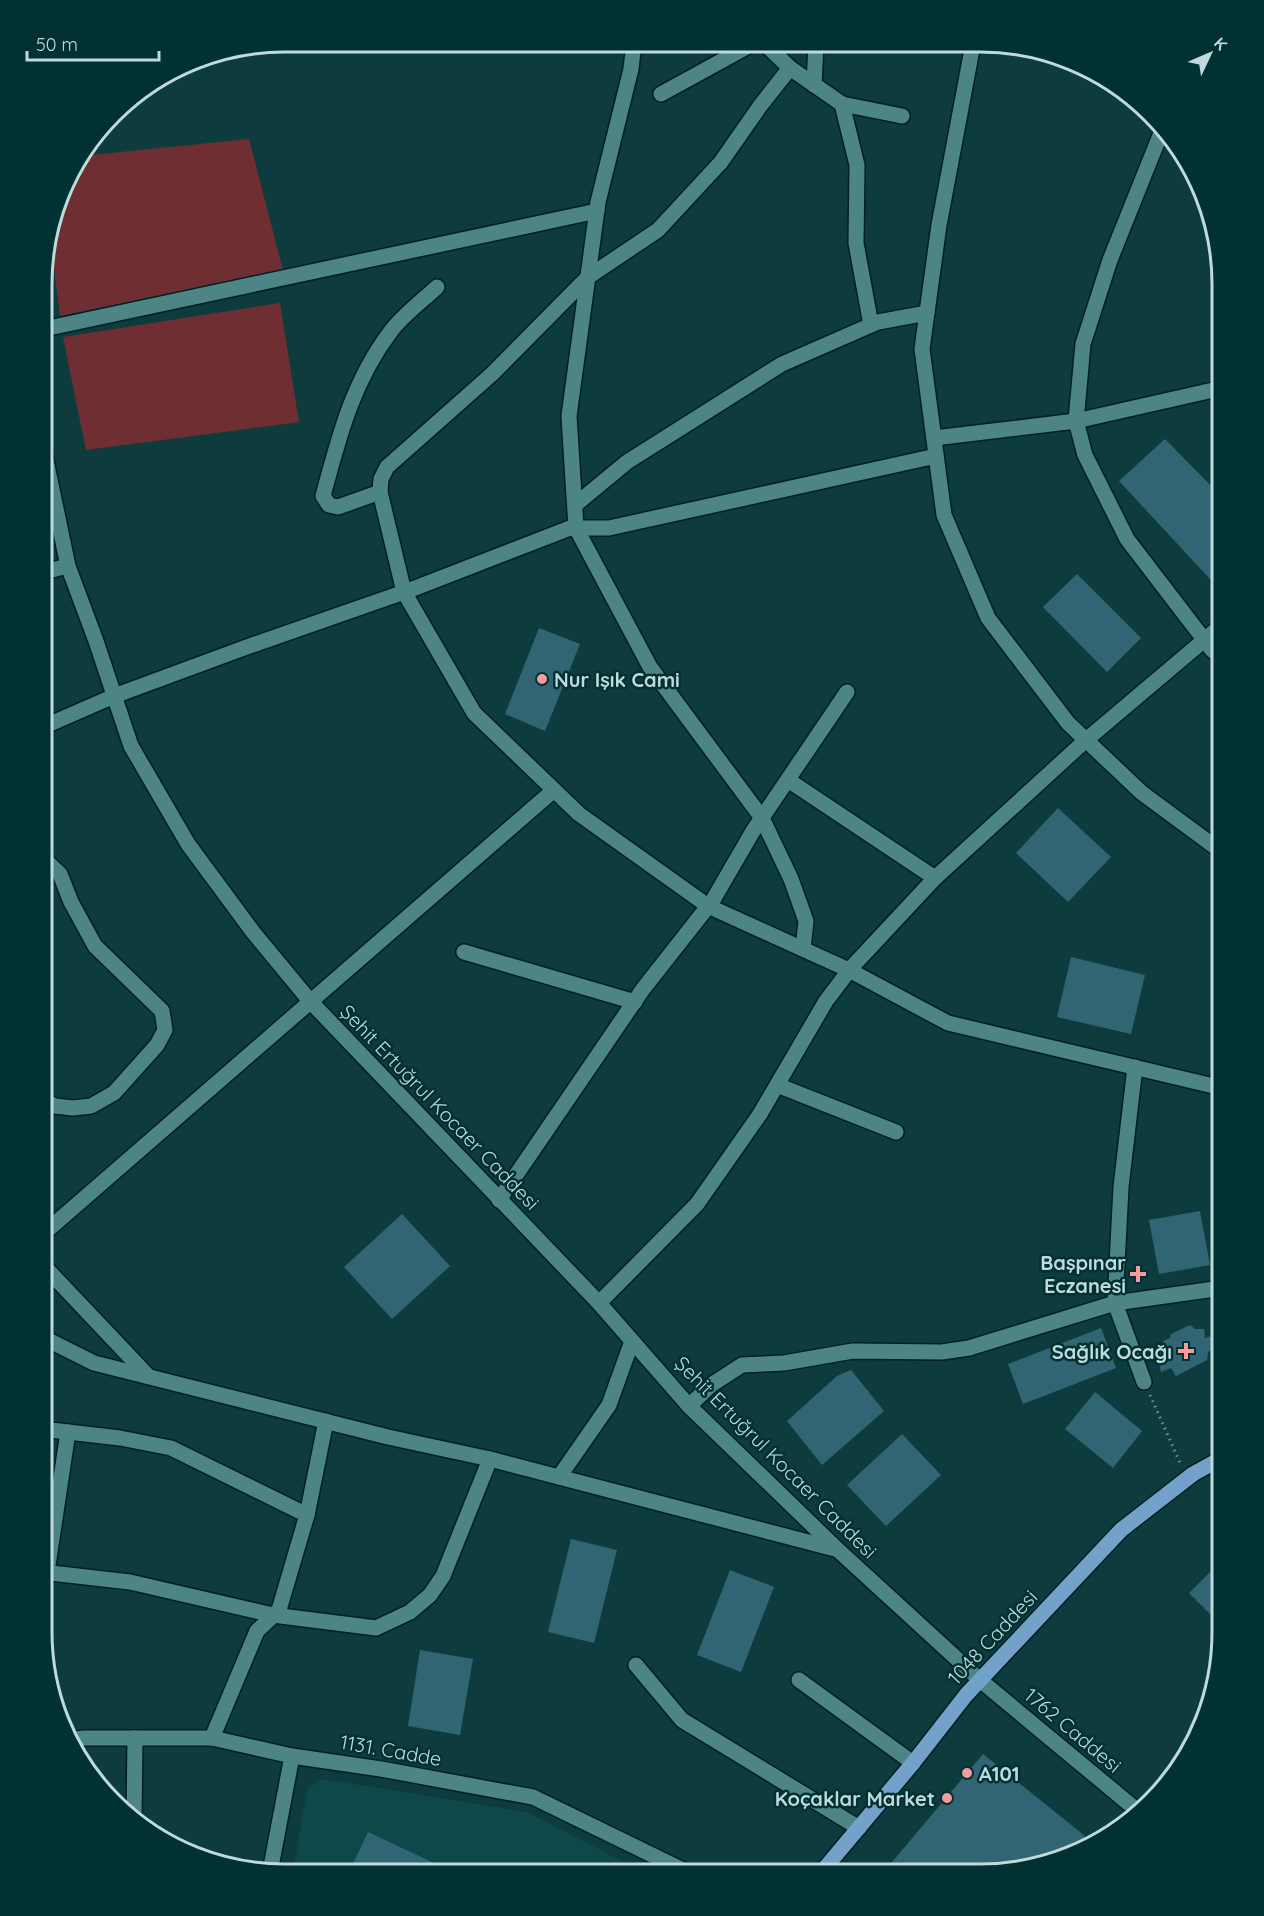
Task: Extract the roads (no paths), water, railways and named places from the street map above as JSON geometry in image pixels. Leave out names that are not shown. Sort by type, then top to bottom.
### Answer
[{"type":"main road","name":"1048 Caddesi","points":[[828,1864],[980,1680],[1121,1530],[1187,1479],[1212,1464]]},
{"type":"street","points":[[633,52],[631,69],[597,211],[569,416],[576,528],[650,667],[762,818],[792,879],[806,921],[803,949]]},
{"type":"street","points":[[661,94],[738,52]]},
{"type":"street","points":[[773,52],[790,68],[842,104],[902,116]]},
{"type":"street","points":[[814,85],[816,52]]},
{"type":"street","points":[[971,52],[939,225],[922,349],[944,515],[988,618],[1068,723],[1142,793],[1212,845]]},
{"type":"street","points":[[790,68],[721,162],[658,230],[588,277],[492,374],[387,467],[381,479],[380,492],[404,592],[474,713],[579,813],[708,906],[849,970],[948,1023],[1212,1086]]},
{"type":"street","points":[[842,104],[857,165],[856,243],[871,325]]},
{"type":"street","points":[[1159,137],[1110,261],[1083,344],[1076,421],[1085,455],[1127,540],[1212,650]]},
{"type":"street","points":[[52,327],[597,211]]},
{"type":"street","points":[[380,492],[338,507],[329,505],[323,496],[342,425],[364,372],[392,330],[437,287]]},
{"type":"street","points":[[575,505],[627,462],[782,364],[871,325],[927,313]]},
{"type":"street","points":[[934,438],[1076,421],[1212,390]]},
{"type":"street","points":[[52,723],[114,696],[404,592],[570,528],[609,528],[936,456]]},
{"type":"street","name":"Şehit Ertuğrul Kocaer Caddesi","points":[[52,489],[68,566],[131,746],[188,844],[253,932],[310,1001],[599,1303],[689,1406],[838,1550],[980,1680]]},
{"type":"street","points":[[52,570],[68,566]]},
{"type":"street","points":[[599,1303],[697,1204],[760,1114],[826,1001],[849,970],[935,878],[1086,740],[1212,634]]},
{"type":"street","points":[[499,1200],[635,1002],[708,906],[762,818],[847,692]]},
{"type":"street","points":[[788,780],[935,878]]},
{"type":"street","points":[[52,1226],[554,790]]},
{"type":"street","points":[[52,866],[60,874],[71,902],[95,946],[162,1011],[165,1030],[157,1045],[114,1093],[91,1106],[73,1108],[52,1104]]},
{"type":"street","points":[[464,952],[635,1002]]},
{"type":"street","points":[[1135,1067],[1121,1187],[1115,1303],[1144,1382]]},
{"type":"street","points":[[777,1085],[896,1132]]},
{"type":"street","points":[[52,1275],[148,1376]]},
{"type":"street","points":[[689,1406],[711,1385],[742,1365],[784,1363],[853,1351],[942,1352],[969,1348],[1115,1303],[1212,1289]]},
{"type":"street","points":[[559,1477],[609,1405],[632,1341]]},
{"type":"street","points":[[52,1342],[94,1363],[388,1437],[490,1459],[838,1550]]},
{"type":"street","points":[[212,1738],[257,1631],[279,1610],[307,1515],[326,1421]]},
{"type":"street","points":[[52,1431],[120,1438],[171,1449],[307,1515]]},
{"type":"street","points":[[52,1525],[68,1432]]},
{"type":"street","points":[[52,1573],[130,1582],[273,1616],[376,1628],[410,1612],[430,1595],[443,1576],[490,1459]]},
{"type":"street","points":[[636,1665],[681,1720],[859,1827]]},
{"type":"street","points":[[799,1680],[913,1763]]},
{"type":"street","name":"1762 Caddesi","points":[[980,1680],[1132,1807]]},
{"type":"street","points":[[134,1809],[135,1738]]},
{"type":"street","name":"1131. Cadde","points":[[79,1740],[212,1738],[292,1755],[532,1797],[670,1864]]},
{"type":"street","points":[[272,1863],[292,1755]]},
{"type":"place","name":"Nur Işık Cami","points":[[542,679]]},
{"type":"place","name":"Başpınar Eczanesi","points":[[1138,1274]]},
{"type":"place","name":"Sağlık Ocağı","points":[[1186,1351]]},
{"type":"place","name":"A101","points":[[967,1773]]},
{"type":"place","name":"Koçaklar Market","points":[[947,1798]]}]
